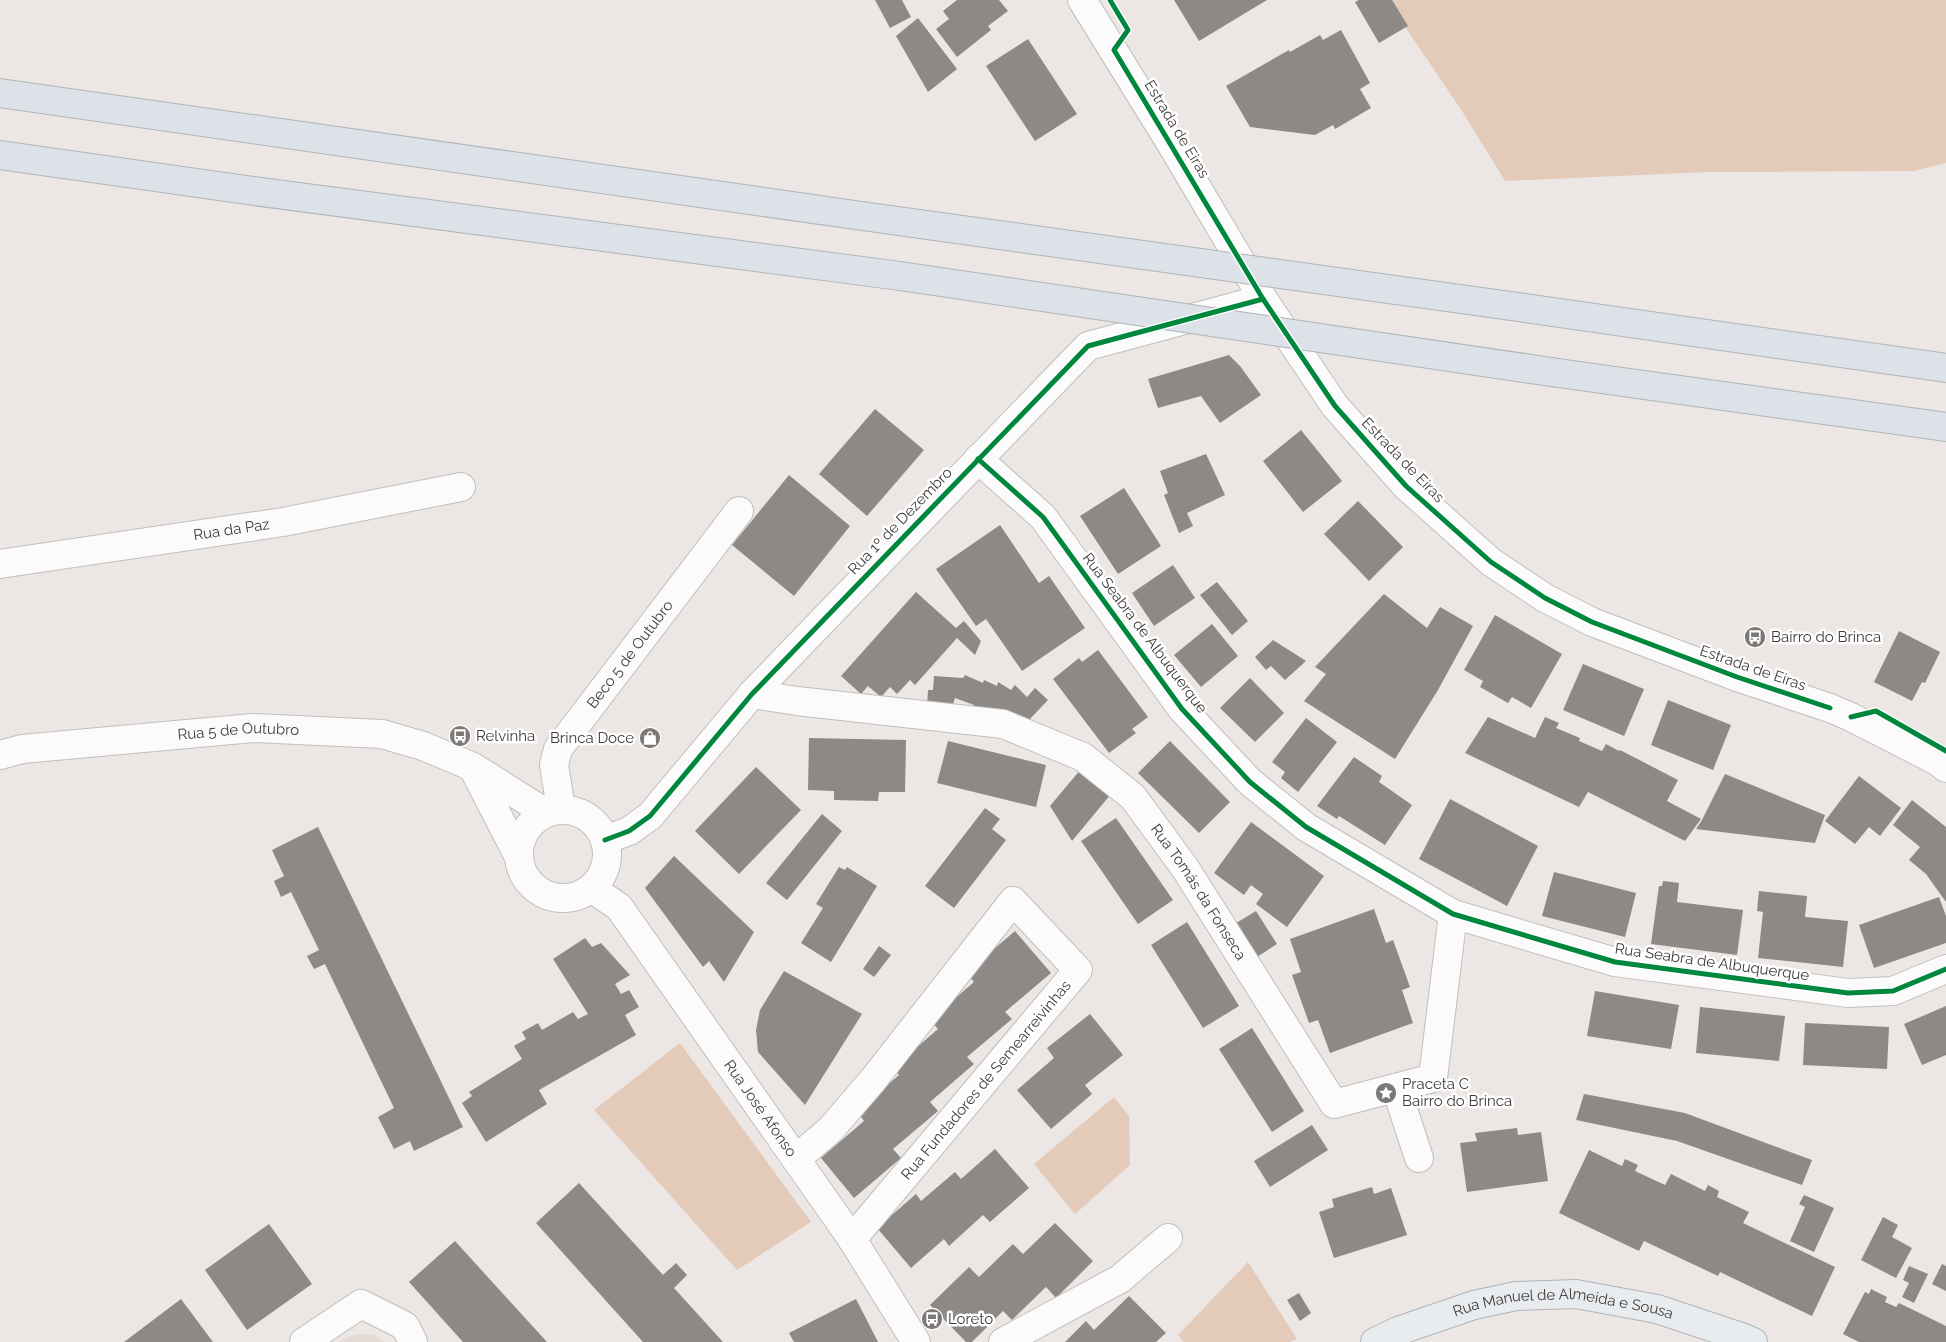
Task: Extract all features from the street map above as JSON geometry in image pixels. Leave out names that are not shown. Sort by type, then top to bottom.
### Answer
[{"type":"highway","points":[[0,93],[1946,368]]},
{"type":"highway","points":[[0,155],[254,191],[900,276],[1558,373],[1946,427]]},
{"type":"main road","name":"Rua Manuel de Almeida e Sousa","points":[[1374,1342],[1398,1331],[1474,1306],[1516,1296],[1576,1294],[1657,1309],[1753,1342]]},
{"type":"street","name":"Estrada de Eiras","points":[[1082,0],[1264,299],[1335,406],[1406,486],[1490,562],[1545,598],[1592,622],[1737,677],[1830,708],[1937,761],[1946,768]]},
{"type":"street","name":"Rua 1º de Dezembro","points":[[605,840],[628,830],[650,816],[752,694],[1088,346],[1264,299]]},
{"type":"street","name":"Rua Seabra de Albuquerque","points":[[978,459],[1043,517],[1182,709],[1250,782],[1306,827],[1453,914],[1615,962],[1848,993],[1893,990],[1946,969]]},
{"type":"street","name":"Rua da Paz","points":[[0,564],[283,522],[461,487]]},
{"type":"street","name":"Beco 5 de Outubro","points":[[553,811],[554,765],[558,749],[739,510]]},
{"type":"street","name":"Rua Tomás da Fonseca","points":[[752,694],[797,701],[1003,724],[1083,757],[1133,797],[1185,868],[1334,1104],[1433,1078],[1453,914]]},
{"type":"street","name":"Rua 5 de Outubro","points":[[0,755],[22,749],[253,728],[382,734],[423,746],[473,767],[553,811]]},
{"type":"street","points":[[473,767],[519,858],[523,873],[533,886],[546,895],[561,898],[577,896],[591,888],[602,874],[607,857],[605,840],[598,827],[588,817],[575,811],[553,811],[530,823],[521,839],[519,858]]},
{"type":"street","name":"Rua José Afonso","points":[[591,888],[619,907],[852,1239],[916,1342]]},
{"type":"street","name":"Rua Fundadores de Semearreivinhas","points":[[796,1159],[830,1130],[873,1080],[1013,901],[1078,970],[852,1239]]},
{"type":"street","points":[[1396,1088],[1419,1158]]},
{"type":"street","points":[[1003,1342],[1120,1279],[1168,1238]]},
{"type":"street","points":[[304,1342],[361,1304],[405,1326],[413,1342]]},
{"type":"shaded area","points":[[1387,0],[1946,0],[1946,163],[1914,171],[1707,172],[1505,181],[1462,111]]},
{"type":"shaded area","points":[[680,1043],[811,1222],[737,1270],[594,1110]]},
{"type":"shaded area","points":[[1114,1097],[1129,1116],[1130,1165],[1075,1214],[1034,1164]]},
{"type":"shaded area","points":[[1248,1262],[1297,1339],[1290,1342],[1184,1342],[1178,1335]]},
{"type":"shaded area","points":[[359,1334],[374,1335],[385,1342],[339,1342],[347,1337]]},
{"type":"building","points":[[875,0],[902,0],[911,17],[890,28]]},
{"type":"building","points":[[957,0],[999,0],[1008,11],[988,26],[991,30],[957,57],[936,29],[949,19],[943,11]]},
{"type":"building","points":[[1174,0],[1267,0],[1199,41]]},
{"type":"building","points":[[1359,0],[1392,0],[1408,26],[1379,43],[1355,2]]},
{"type":"building","points":[[918,18],[957,69],[928,92],[896,36]]},
{"type":"building","points":[[1341,30],[1370,83],[1360,89],[1371,108],[1335,129],[1333,125],[1315,135],[1250,127],[1226,86],[1289,50],[1290,52],[1320,35],[1323,40]]},
{"type":"building","points":[[1028,39],[1077,114],[1035,141],[986,66]]},
{"type":"building","points":[[1229,355],[1240,366],[1261,395],[1220,423],[1201,396],[1158,408],[1148,379]]},
{"type":"building","points":[[875,409],[924,450],[867,516],[819,474]]},
{"type":"building","points":[[1301,430],[1342,481],[1303,512],[1263,461]]},
{"type":"building","points":[[1206,454],[1225,495],[1187,513],[1193,526],[1179,533],[1164,495],[1168,493],[1160,471]]},
{"type":"building","points":[[789,475],[850,526],[794,596],[732,545]]},
{"type":"building","points":[[1124,488],[1161,546],[1118,574],[1080,516]]},
{"type":"building","points":[[1358,501],[1403,547],[1369,581],[1324,534]]},
{"type":"building","points":[[1000,525],[1039,583],[1049,576],[1085,628],[1022,671],[986,619],[976,626],[936,569]]},
{"type":"building","points":[[1173,565],[1195,598],[1154,626],[1132,593]]},
{"type":"building","points":[[1217,582],[1248,621],[1232,635],[1200,595]]},
{"type":"building","points":[[916,592],[956,628],[964,621],[981,641],[975,655],[957,638],[915,685],[910,680],[897,694],[890,687],[881,697],[868,686],[861,694],[841,676]]},
{"type":"building","points":[[1384,594],[1427,628],[1440,607],[1473,626],[1438,690],[1395,759],[1304,701],[1326,674],[1315,667]]},
{"type":"building","points":[[1495,615],[1562,654],[1531,708],[1512,697],[1508,703],[1480,687],[1483,681],[1464,670]]},
{"type":"building","points":[[1212,624],[1238,656],[1201,687],[1174,655]]},
{"type":"building","points":[[1899,631],[1940,652],[1925,683],[1922,682],[1912,701],[1874,682]]},
{"type":"building","points":[[1273,640],[1306,661],[1285,680],[1271,666],[1266,670],[1255,657]]},
{"type":"building","points":[[1098,650],[1148,717],[1132,729],[1136,733],[1109,753],[1053,679],[1079,658],[1082,662]]},
{"type":"building","points":[[1583,664],[1644,689],[1624,736],[1563,710]]},
{"type":"building","points":[[965,675],[983,683],[984,680],[997,686],[998,682],[1011,690],[1015,685],[1027,697],[1035,688],[1048,700],[1028,721],[971,710],[974,705],[955,698],[952,708],[927,706],[928,690],[933,690],[934,676],[963,678]]},
{"type":"building","points":[[1250,678],[1284,713],[1255,742],[1220,708]]},
{"type":"building","points":[[1668,700],[1731,725],[1713,770],[1651,745]]},
{"type":"building","points":[[1488,717],[1535,738],[1545,717],[1559,723],[1556,728],[1580,738],[1579,741],[1602,751],[1606,744],[1620,750],[1678,780],[1667,801],[1701,819],[1685,841],[1588,792],[1579,807],[1465,753]]},
{"type":"building","points":[[1306,718],[1337,742],[1298,792],[1281,778],[1285,772],[1272,762]]},
{"type":"building","points":[[809,738],[906,740],[905,792],[879,792],[878,801],[834,800],[834,791],[808,790]]},
{"type":"building","points":[[948,741],[1046,765],[1036,807],[937,783]]},
{"type":"building","points":[[1170,741],[1230,802],[1199,833],[1138,773]]},
{"type":"building","points":[[1354,757],[1382,776],[1379,782],[1412,805],[1385,845],[1339,816],[1337,819],[1317,806]]},
{"type":"building","points":[[756,767],[801,810],[739,874],[695,831]]},
{"type":"building","points":[[1081,769],[1111,794],[1072,841],[1050,806]]},
{"type":"building","points":[[1725,774],[1825,815],[1815,843],[1696,829]]},
{"type":"building","points":[[1859,776],[1901,808],[1880,836],[1869,827],[1855,844],[1825,821]]},
{"type":"building","points":[[1450,799],[1538,846],[1507,906],[1419,859]]},
{"type":"building","points":[[1912,800],[1946,827],[1946,902],[1926,874],[1909,860],[1920,847],[1893,825]]},
{"type":"building","points":[[985,808],[1000,819],[992,829],[1006,840],[954,908],[925,886]]},
{"type":"building","points":[[822,814],[842,831],[787,900],[766,883]]},
{"type":"building","points":[[1116,818],[1173,900],[1138,924],[1081,841]]},
{"type":"building","points":[[1251,822],[1324,876],[1287,927],[1256,904],[1263,894],[1251,885],[1244,895],[1214,873]]},
{"type":"building","points":[[318,827],[463,1127],[414,1151],[410,1141],[394,1149],[378,1117],[394,1108],[325,964],[314,969],[307,956],[319,950],[291,892],[281,897],[274,881],[284,876],[272,850]]},
{"type":"building","points":[[674,856],[754,932],[724,982],[709,961],[703,967],[645,888]]},
{"type":"building","points":[[839,867],[845,870],[847,867],[877,886],[831,962],[801,943],[823,908],[816,904]]},
{"type":"building","points":[[1554,872],[1636,893],[1625,937],[1542,916]]},
{"type":"building","points":[[1663,881],[1679,883],[1677,902],[1743,910],[1737,955],[1651,944],[1659,886],[1662,886]]},
{"type":"building","points":[[1759,891],[1807,896],[1805,917],[1848,921],[1843,967],[1758,958],[1763,912],[1757,911]]},
{"type":"building","points":[[1939,897],[1946,916],[1946,943],[1874,968],[1859,925]]},
{"type":"building","points":[[1374,909],[1386,943],[1393,940],[1410,987],[1402,990],[1413,1023],[1330,1053],[1318,1020],[1309,1023],[1292,975],[1301,972],[1290,939]]},
{"type":"building","points":[[1256,911],[1277,944],[1254,959],[1233,925]]},
{"type":"building","points":[[1187,922],[1239,1006],[1203,1028],[1151,945]]},
{"type":"building","points":[[1015,931],[1051,973],[1005,1012],[1012,1019],[967,1057],[974,1064],[930,1102],[938,1111],[893,1149],[901,1158],[854,1198],[821,1158],[864,1121],[857,1111],[899,1075],[893,1068],[938,1029],[930,1020],[974,982],[966,973]]},
{"type":"building","points":[[585,938],[592,947],[601,943],[630,975],[615,984],[621,994],[629,990],[639,1007],[625,1015],[636,1035],[539,1090],[547,1104],[486,1142],[462,1103],[472,1096],[469,1092],[522,1059],[514,1046],[526,1039],[522,1032],[538,1023],[542,1030],[573,1012],[578,1019],[588,1014],[553,959]]},
{"type":"building","points":[[879,946],[891,955],[874,977],[863,969]]},
{"type":"building","points":[[784,971],[862,1014],[805,1105],[758,1052],[756,1030],[760,1010]]},
{"type":"building","points":[[1595,991],[1679,1005],[1671,1049],[1587,1036]]},
{"type":"building","points":[[1946,1006],[1946,1055],[1922,1065],[1904,1024]]},
{"type":"building","points":[[1700,1007],[1785,1016],[1779,1061],[1696,1053]]},
{"type":"building","points":[[1090,1014],[1123,1055],[1085,1085],[1092,1094],[1051,1129],[1017,1090],[1054,1058],[1047,1048]]},
{"type":"building","points":[[1805,1023],[1889,1027],[1887,1069],[1803,1065]]},
{"type":"building","points":[[1252,1028],[1304,1111],[1272,1132],[1219,1049]]},
{"type":"building","points":[[1584,1094],[1685,1113],[1812,1160],[1802,1185],[1677,1141],[1576,1120]]},
{"type":"building","points":[[1312,1125],[1328,1150],[1270,1187],[1254,1161]]},
{"type":"building","points":[[1517,1128],[1518,1135],[1541,1132],[1548,1181],[1467,1192],[1460,1143],[1477,1141],[1475,1133]]},
{"type":"building","points":[[995,1149],[1029,1188],[990,1222],[983,1215],[949,1246],[944,1239],[911,1268],[877,1228],[916,1194],[921,1201],[955,1172],[961,1179]]},
{"type":"building","points":[[1589,1150],[1622,1166],[1625,1159],[1638,1165],[1635,1171],[1665,1185],[1671,1174],[1705,1191],[1708,1185],[1719,1191],[1717,1197],[1749,1212],[1743,1223],[1835,1267],[1812,1316],[1720,1272],[1718,1276],[1644,1241],[1639,1251],[1559,1213]]},
{"type":"building","points":[[579,1183],[663,1275],[676,1263],[687,1275],[674,1288],[723,1342],[643,1342],[536,1223]]},
{"type":"building","points":[[1372,1187],[1374,1194],[1391,1188],[1407,1235],[1334,1258],[1319,1212],[1334,1207],[1332,1199]]},
{"type":"building","points":[[1804,1195],[1834,1208],[1814,1252],[1790,1241],[1805,1207],[1799,1204]]},
{"type":"building","points":[[1883,1217],[1898,1225],[1892,1237],[1912,1248],[1896,1278],[1861,1260]]},
{"type":"building","points":[[1055,1223],[1093,1261],[1056,1298],[1046,1287],[1012,1320],[1003,1311],[972,1342],[966,1342],[930,1305],[969,1267],[979,1277],[1013,1244],[1023,1254]]},
{"type":"building","points":[[269,1224],[312,1284],[247,1330],[205,1270]]},
{"type":"building","points":[[455,1241],[547,1342],[463,1342],[409,1282]]},
{"type":"building","points":[[1942,1264],[1946,1266],[1946,1291],[1932,1284]]},
{"type":"building","points":[[1909,1266],[1928,1274],[1914,1303],[1902,1297],[1909,1283],[1903,1280]]},
{"type":"building","points":[[1871,1289],[1887,1297],[1885,1302],[1896,1307],[1899,1303],[1946,1326],[1946,1342],[1859,1342],[1843,1334],[1865,1292],[1869,1294]]},
{"type":"building","points":[[1299,1293],[1311,1313],[1300,1321],[1287,1300]]},
{"type":"building","points":[[1129,1296],[1166,1333],[1156,1342],[1065,1342],[1086,1321],[1094,1330]]},
{"type":"building","points":[[181,1299],[213,1342],[124,1342]]},
{"type":"building","points":[[856,1299],[878,1342],[794,1342],[789,1333]]},
{"type":"cycle path","points":[[1110,0],[1128,30],[1114,50],[1263,299],[1335,406],[1406,486],[1491,562],[1545,598],[1592,622],[1737,677],[1830,708]]},
{"type":"cycle path","points":[[605,840],[629,831],[650,816],[752,694],[1088,346],[1263,299]]},
{"type":"cycle path","points":[[978,459],[1043,517],[1182,709],[1250,782],[1306,827],[1453,914],[1615,962],[1848,993],[1893,991],[1946,969]]},
{"type":"cycle path","points":[[1851,717],[1876,711],[1946,751]]},
{"type":"place","name":"Bairro do Brinca","points":[[1755,637]]},
{"type":"place","name":"Relvinha","points":[[460,736]]},
{"type":"place","name":"Brinca Doce","points":[[650,738]]},
{"type":"place","name":"Praceta C Bairro do Brinca","points":[[1386,1093]]},
{"type":"place","name":"Loreto","points":[[932,1319]]}]
